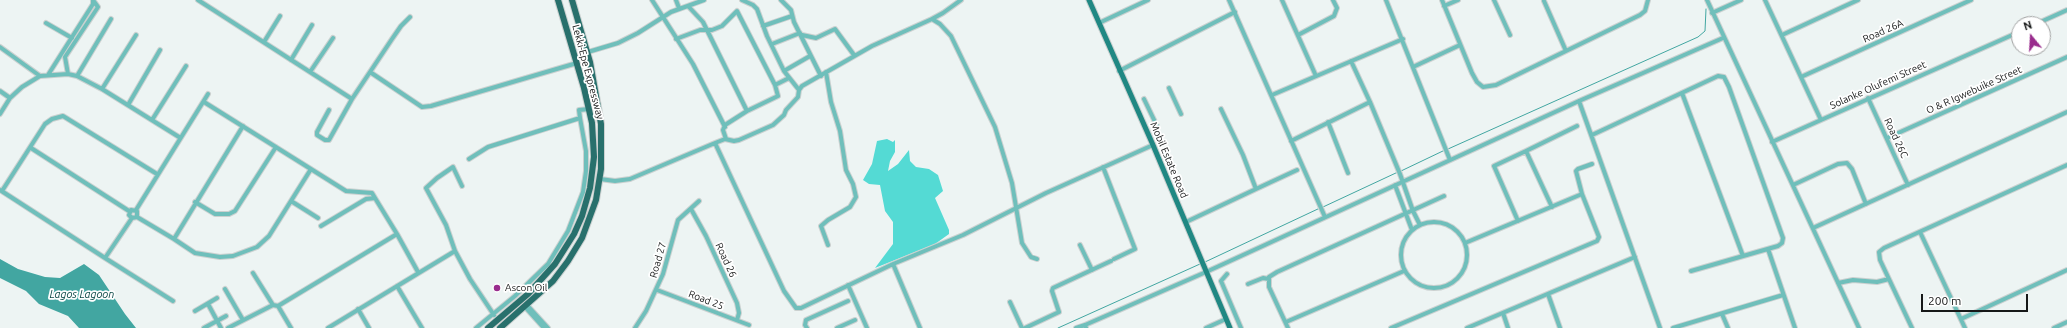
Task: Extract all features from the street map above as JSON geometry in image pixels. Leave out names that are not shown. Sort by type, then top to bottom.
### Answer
[{"type":"highway","name":"Lekki-Epe Expressway","points":[[488,328],[540,282],[565,250],[577,228],[587,202],[593,171],[594,140],[590,109],[558,0]]},
{"type":"highway","name":"Lekki-Epe Expressway","points":[[500,328],[553,281],[575,250],[592,213],[600,179],[602,137],[597,96],[588,52],[572,0]]},
{"type":"highway","points":[[587,98],[597,96]]},
{"type":"main road","name":"Mobil Estate Road","points":[[1089,0],[1153,145],[1230,328]]},
{"type":"street","points":[[48,75],[93,4],[93,0]]},
{"type":"street","points":[[68,74],[65,57],[98,7],[93,0]]},
{"type":"street","points":[[198,0],[352,99]]},
{"type":"street","points":[[652,0],[676,40],[693,64],[725,127],[723,130],[726,139]]},
{"type":"street","points":[[676,0],[679,8]]},
{"type":"street","points":[[588,52],[618,43],[679,8],[702,0]]},
{"type":"street","points":[[742,0],[753,5],[784,71],[799,90]]},
{"type":"street","points":[[781,0],[789,7],[810,56],[821,76]]},
{"type":"street","points":[[600,179],[615,181],[630,179],[726,139],[734,141],[739,140],[778,121],[798,97],[799,90],[802,86],[854,55],[894,35],[932,19],[961,0]]},
{"type":"street","points":[[1099,23],[1148,0]]},
{"type":"street","points":[[1229,0],[1325,217]]},
{"type":"street","points":[[1282,0],[1316,76]]},
{"type":"street","points":[[1298,35],[1334,16],[1337,11],[1333,0]]},
{"type":"street","points":[[1386,0],[1403,39],[1450,160]]},
{"type":"street","points":[[1442,0],[1477,82],[1483,87],[1496,85],[1640,15],[1645,11],[1648,0]]},
{"type":"street","points":[[1444,6],[1458,0]]},
{"type":"street","points":[[1494,0],[1510,35]]},
{"type":"street","points":[[1707,0],[1723,38],[1859,328]]},
{"type":"street","points":[[1712,13],[1741,0]]},
{"type":"street","name":"Solanke Olufemi Street","points":[[1765,0],[1821,120],[2011,35]]},
{"type":"street","points":[[1782,35],[1858,0]]},
{"type":"street","name":"Road 26A","points":[[1801,77],[1971,0]]},
{"type":"street","points":[[1544,1],[1566,51]]},
{"type":"street","points":[[688,6],[703,22],[747,111]]},
{"type":"street","points":[[2051,17],[2067,10]]},
{"type":"street","points":[[676,40],[700,30],[707,30],[722,26],[737,11],[775,85],[778,96],[747,111],[725,127]]},
{"type":"street","points":[[1120,71],[1235,12]]},
{"type":"street","points":[[85,16],[90,18]]},
{"type":"street","points":[[264,42],[280,16]]},
{"type":"street","points":[[763,26],[792,16]]},
{"type":"street","points":[[329,110],[317,132],[317,135],[325,140],[328,140],[370,72],[401,26],[410,17]]},
{"type":"street","points":[[77,76],[111,19]]},
{"type":"street","points":[[932,19],[940,24],[951,36],[995,127],[1012,183],[1015,209],[1022,243],[1031,257],[1037,259]]},
{"type":"street","points":[[46,23],[76,41]]},
{"type":"street","points":[[291,60],[312,25]]},
{"type":"street","points":[[772,44],[801,34],[816,38],[836,29],[854,55]]},
{"type":"street","points":[[102,89],[136,35]]},
{"type":"street","points":[[310,72],[333,38]]},
{"type":"street","points":[[1076,328],[1086,326],[1579,101],[1723,38]]},
{"type":"street","points":[[1272,95],[1403,39]]},
{"type":"street","points":[[1413,67],[1460,45]]},
{"type":"street","points":[[0,47],[40,76]]},
{"type":"street","points":[[128,105],[160,50]]},
{"type":"street","points":[[784,71],[810,56]]},
{"type":"street","name":"O & R Igwebuike Street","points":[[1888,138],[2067,58]]},
{"type":"street","points":[[1351,61],[1400,174],[1412,211],[1420,225]]},
{"type":"street","points":[[370,72],[422,107],[431,106],[577,63]]},
{"type":"street","points":[[152,120],[186,66]]},
{"type":"street","points":[[826,72],[831,102],[840,131],[846,170],[853,184],[856,197],[850,207],[828,220],[822,226],[828,245]]},
{"type":"street","points":[[0,114],[10,98],[22,87],[40,76],[68,74],[77,76],[102,89],[179,138]]},
{"type":"street","points":[[1592,135],[1718,76],[1724,77],[1783,238],[1782,243],[1768,249],[1691,271]]},
{"type":"street","points":[[775,85],[789,78]]},
{"type":"street","points":[[1169,88],[1181,114]]},
{"type":"street","points":[[0,91],[10,98]]},
{"type":"street","points":[[1682,93],[1742,256]]},
{"type":"street","points":[[137,217],[138,214],[136,210],[179,138],[208,94]]},
{"type":"street","points":[[1144,98],[1157,126]]},
{"type":"street","name":"Road 26C","points":[[1868,98],[1888,138],[1908,185]]},
{"type":"street","points":[[1579,101],[1660,328]]},
{"type":"street","points":[[204,102],[346,191],[372,193],[418,272]]},
{"type":"street","points":[[1291,141],[1370,102]]},
{"type":"street","points":[[476,328],[494,315],[548,264],[568,231],[583,192],[586,171],[586,151],[579,110],[590,109]]},
{"type":"street","points":[[1221,109],[1243,155],[1256,189]]},
{"type":"street","points":[[1813,228],[2067,112]]},
{"type":"street","points":[[157,174],[63,116],[52,118],[45,124],[31,148],[1,190],[174,301]]},
{"type":"street","points":[[469,159],[488,148],[580,118]]},
{"type":"street","points":[[1772,142],[1821,120]]},
{"type":"street","points":[[1328,122],[1348,172]]},
{"type":"street","points":[[174,239],[195,202],[243,126]]},
{"type":"street","points":[[1518,221],[1494,166],[1577,126]]},
{"type":"street","points":[[715,143],[784,291],[793,306],[796,308],[801,308],[893,264],[963,235],[1103,167],[1153,145]]},
{"type":"street","points":[[195,202],[215,214],[229,214],[235,211],[276,147]]},
{"type":"street","points":[[31,148],[130,211],[136,210]]},
{"type":"street","points":[[1526,151],[1552,207]]},
{"type":"street","points":[[1793,185],[1838,164],[1847,163],[1852,169],[1866,204]]},
{"type":"street","points":[[1391,328],[1593,244],[1599,237],[1582,194],[1576,171],[1578,168],[1592,164]]},
{"type":"street","points":[[1912,328],[1880,260],[1879,252],[1884,248],[2067,165]]},
{"type":"street","points":[[462,186],[453,167],[426,188],[446,225],[455,251],[470,279],[494,315]]},
{"type":"street","points":[[1025,328],[1059,312],[1052,291],[1053,288],[1133,251],[1134,247],[1103,167]]},
{"type":"street","points":[[105,258],[132,218],[137,217],[195,253],[220,257],[233,256],[257,247],[269,236],[311,169]]},
{"type":"street","points":[[1186,222],[1298,170]]},
{"type":"street","points":[[1395,185],[1412,230]]},
{"type":"street","points":[[1465,243],[1582,194]]},
{"type":"street","points":[[1288,328],[1269,287],[1269,279],[1277,272],[1444,196]]},
{"type":"street","points":[[321,226],[366,200],[375,198]]},
{"type":"street","points":[[291,201],[318,218]]},
{"type":"street","name":"Road 27","points":[[635,328],[657,290],[678,220],[699,201]]},
{"type":"street","name":"Road 26","points":[[691,209],[706,236],[737,303],[740,313],[737,320]]},
{"type":"street","points":[[130,211],[129,215],[132,218]]},
{"type":"street","points":[[1433,222],[1443,223],[1453,227],[1460,234],[1465,243],[1468,254],[1466,264],[1461,274],[1449,285],[1432,288],[1421,286],[1411,280],[1404,271],[1401,261],[1401,251],[1404,241],[1412,230],[1420,225],[1433,222]]},
{"type":"street","points":[[1920,232],[1966,328]]},
{"type":"street","points":[[228,328],[275,306],[396,234]]},
{"type":"street","points":[[1080,245],[1092,270]]},
{"type":"street","points":[[1768,249],[1795,328]]},
{"type":"street","points":[[328,328],[418,272],[455,251]]},
{"type":"street","points":[[1467,328],[1635,257]]},
{"type":"street","points":[[893,264],[920,328]]},
{"type":"street","points":[[1961,318],[2067,270]]},
{"type":"street","points":[[1286,322],[1404,271]]},
{"type":"street","points":[[253,273],[291,328]]},
{"type":"street","points":[[1227,274],[1221,281],[1241,328]]},
{"type":"street","points":[[1248,284],[1263,278],[1269,279]]},
{"type":"street","points":[[1838,283],[1853,280],[1877,282],[1889,279]]},
{"type":"street","points":[[848,285],[867,328]]},
{"type":"street","points":[[396,286],[422,328]]},
{"type":"street","points":[[225,289],[243,320]]},
{"type":"street","name":"Road 25","points":[[657,290],[749,325]]},
{"type":"street","points":[[1548,294],[1560,328]]},
{"type":"street","points":[[1673,328],[1783,295]]},
{"type":"street","points":[[195,311],[217,298]]},
{"type":"street","points":[[807,328],[805,324],[806,320],[848,301]]},
{"type":"street","points":[[1010,302],[1022,328]]},
{"type":"street","points":[[208,304],[221,328]]},
{"type":"street","points":[[526,306],[544,328]]},
{"type":"street","points":[[526,306],[548,328]]},
{"type":"street","points":[[358,309],[370,328]]},
{"type":"street","points":[[1503,313],[1508,328]]},
{"type":"street","points":[[1722,314],[1728,328]]},
{"type":"street","points":[[204,328],[226,316]]},
{"type":"street","points":[[1206,328],[1226,319]]},
{"type":"street","points":[[837,328],[855,320]]},
{"type":"street","points":[[2054,328],[2067,322]]},
{"type":"shaded area","points":[[887,139],[893,142],[895,140],[895,152],[890,161],[888,171],[898,164],[909,150],[910,161],[916,167],[929,169],[938,175],[943,191],[935,198],[949,230],[949,234],[935,244],[875,268],[893,244],[893,222],[885,211],[880,185],[869,184],[863,180],[872,164],[877,141]]},
{"type":"water","name":"Lagos Lagoon","points":[[0,259],[18,269],[45,277],[60,278],[84,264],[99,275],[136,328],[79,328],[68,316],[39,304],[26,291],[0,278]]},
{"type":"waterway","points":[[1448,149],[1698,37],[1705,31],[1706,9]]},
{"type":"waterway","points":[[1401,171],[1445,150]]},
{"type":"waterway","points":[[1323,207],[1398,172]]},
{"type":"waterway","points":[[1205,262],[1320,208]]},
{"type":"waterway","points":[[1058,328],[1200,264]]},
{"type":"place","name":"Ascon Oil","points":[[497,288]]}]
